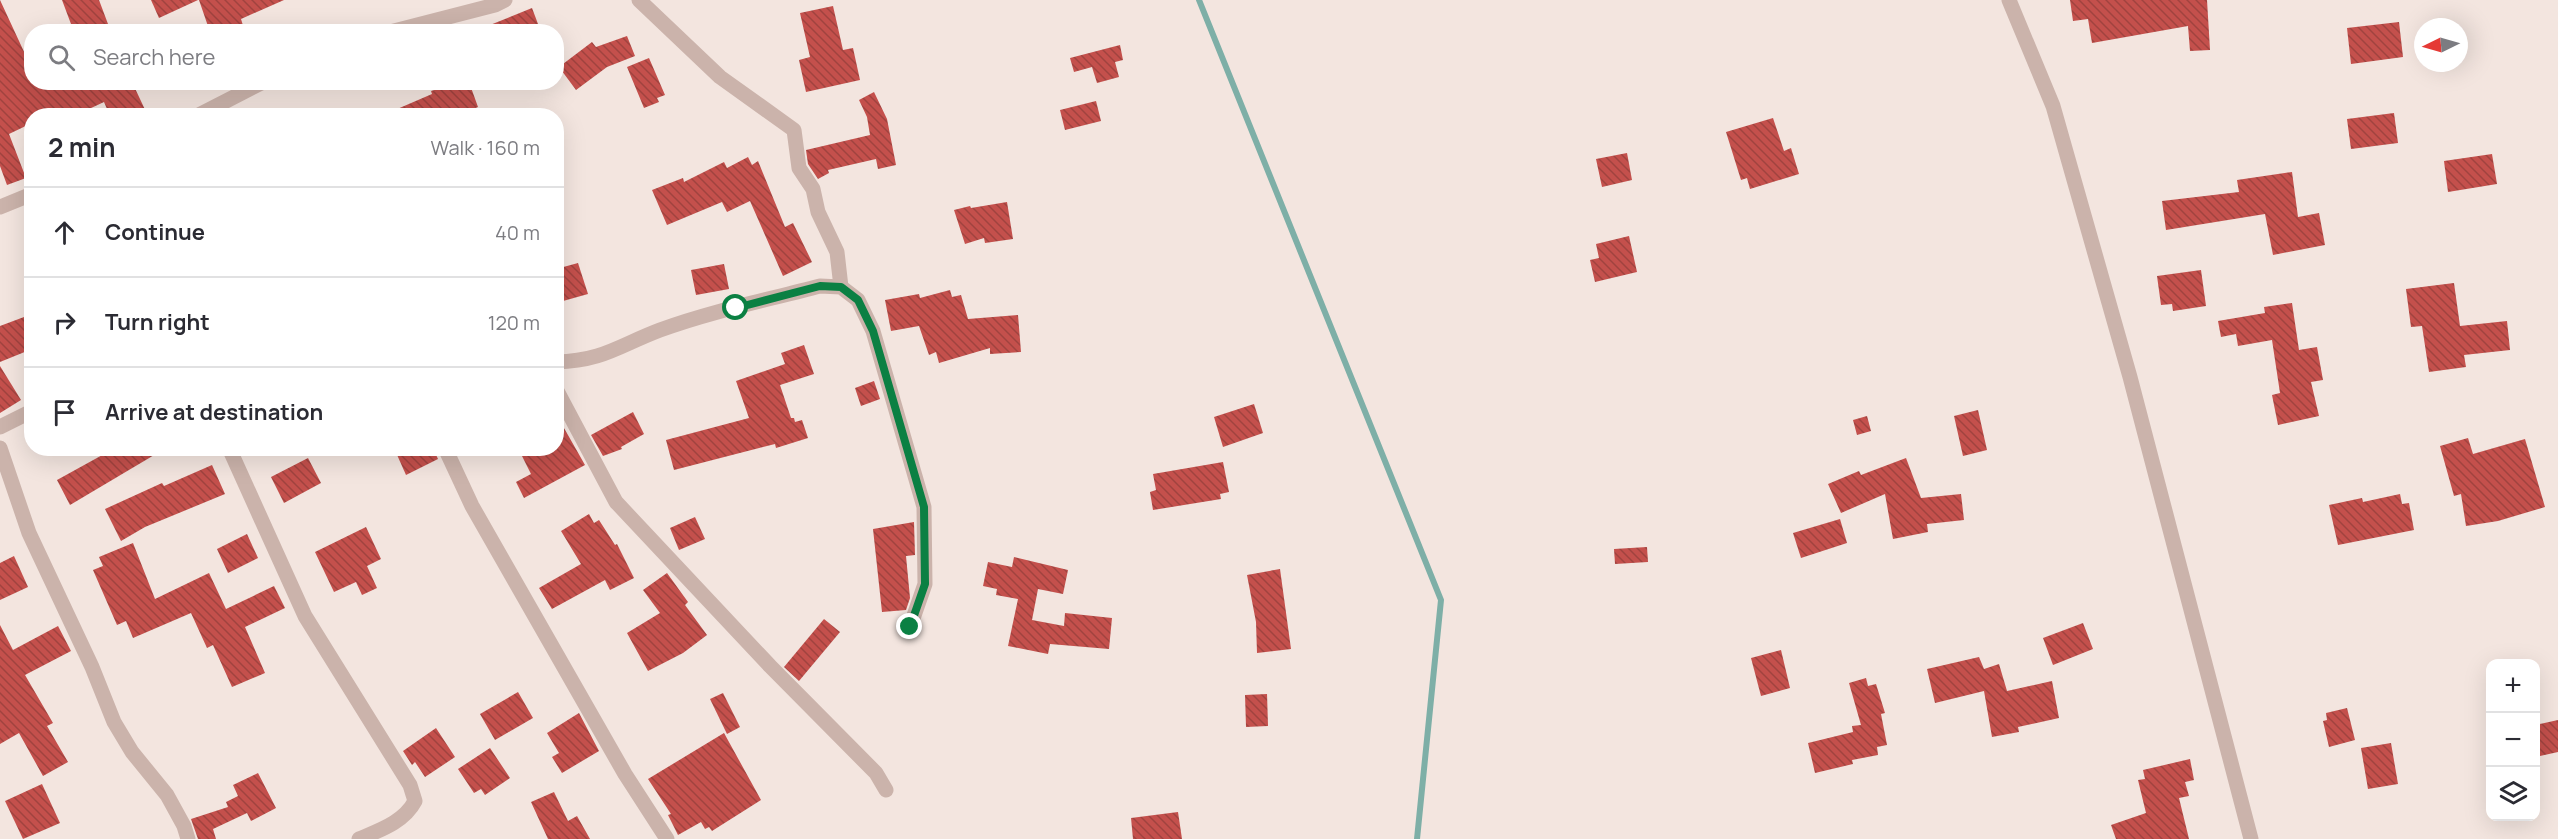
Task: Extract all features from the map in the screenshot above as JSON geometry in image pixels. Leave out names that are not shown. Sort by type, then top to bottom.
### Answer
[{"type":"street","points":[[421,24],[495,5],[505,0]]},
{"type":"street","points":[[639,0],[720,77],[794,129],[799,168],[813,189],[818,212],[837,252],[841,287]]},
{"type":"street","points":[[2009,0],[2053,106],[2130,377],[2251,839]]},
{"type":"street","points":[[213,108],[247,90]]},
{"type":"street","points":[[0,207],[24,197]]},
{"type":"street","points":[[564,362],[582,362],[609,353],[660,330],[820,286],[841,287],[858,300],[873,331],[924,507],[925,584],[910,627]]},
{"type":"street","points":[[564,404],[615,502],[770,666],[876,773],[886,790]]},
{"type":"street","points":[[0,427],[24,415]]},
{"type":"street","points":[[0,448],[29,533],[92,667],[114,722],[132,752],[167,795],[184,826],[188,839]]},
{"type":"street","points":[[232,456],[305,616],[410,785],[415,801],[409,812],[387,827],[359,839]]},
{"type":"street","points":[[449,456],[472,506],[513,578],[625,774],[667,839]]},
{"type":"building","points":[[0,0],[24,52],[24,90],[136,90],[144,108],[107,108],[104,102],[91,108],[24,108],[24,127],[9,134],[24,173],[24,179],[7,185],[0,166]]},
{"type":"building","points":[[62,0],[99,0],[108,24],[71,24]]},
{"type":"building","points":[[151,0],[198,0],[159,18]]},
{"type":"building","points":[[199,0],[284,0],[241,19],[243,24],[207,24]]},
{"type":"building","points":[[2070,0],[2207,0],[2210,50],[2190,51],[2188,26],[2092,43],[2088,19],[2073,21]]},
{"type":"building","points":[[833,6],[843,50],[853,48],[860,80],[806,92],[799,60],[810,57],[800,13]]},
{"type":"building","points":[[532,8],[538,24],[492,24]]},
{"type":"building","points":[[2399,22],[2403,57],[2351,64],[2347,28]]},
{"type":"building","points":[[627,36],[635,56],[607,67],[576,90],[564,74],[564,63],[592,42],[596,47]]},
{"type":"building","points":[[1120,45],[1123,60],[1115,62],[1119,77],[1097,83],[1092,67],[1074,72],[1070,58]]},
{"type":"building","points":[[649,58],[665,95],[657,98],[659,102],[644,108],[627,67]]},
{"type":"building","points":[[472,90],[478,107],[400,108],[432,94],[431,91]]},
{"type":"building","points":[[874,92],[887,119],[896,165],[878,169],[876,159],[828,170],[829,173],[818,179],[808,164],[806,150],[870,135],[867,117],[859,100]]},
{"type":"building","points":[[1096,101],[1101,121],[1065,130],[1060,110]]},
{"type":"building","points":[[2394,113],[2398,143],[2351,149],[2347,119]]},
{"type":"building","points":[[1773,118],[1784,151],[1791,148],[1799,174],[1750,189],[1747,178],[1741,180],[1726,132]]},
{"type":"building","points":[[1627,153],[1632,180],[1602,187],[1596,159]]},
{"type":"building","points":[[2492,154],[2497,184],[2448,192],[2444,161]]},
{"type":"building","points":[[748,157],[752,165],[758,161],[785,227],[793,223],[812,262],[783,276],[750,201],[727,212],[722,202],[667,225],[652,190],[683,178],[684,182],[724,162],[727,168]]},
{"type":"building","points":[[2292,172],[2298,217],[2319,213],[2325,245],[2273,255],[2265,214],[2166,230],[2162,201],[2239,192],[2237,180]]},
{"type":"building","points":[[1007,202],[1013,239],[985,243],[984,238],[965,244],[954,210]]},
{"type":"building","points":[[1629,236],[1637,272],[1595,282],[1590,260],[1599,258],[1596,244]]},
{"type":"building","points":[[578,263],[588,294],[564,301],[564,267]]},
{"type":"building","points":[[724,264],[729,289],[696,295],[691,270]]},
{"type":"building","points":[[2201,270],[2206,306],[2173,311],[2172,304],[2161,305],[2157,276]]},
{"type":"building","points":[[2454,283],[2460,326],[2507,321],[2510,350],[2464,355],[2466,367],[2429,372],[2422,326],[2411,327],[2406,289]]},
{"type":"building","points":[[950,290],[952,297],[961,295],[968,319],[1018,315],[1021,352],[990,354],[990,348],[939,363],[936,352],[929,355],[919,326],[891,331],[885,300],[919,294],[920,298]]},
{"type":"building","points":[[2292,303],[2299,350],[2317,347],[2323,380],[2311,382],[2319,416],[2278,425],[2272,395],[2280,393],[2272,340],[2238,346],[2236,334],[2221,337],[2218,321],[2265,313],[2264,307]]},
{"type":"building","points":[[24,317],[24,352],[0,362],[0,326]]},
{"type":"building","points":[[804,345],[814,374],[780,385],[791,418],[794,418],[795,422],[802,420],[808,438],[776,448],[775,444],[674,470],[666,440],[749,418],[736,381],[785,364],[781,353]]},
{"type":"building","points":[[0,366],[21,400],[0,413]]},
{"type":"building","points":[[874,381],[880,399],[861,406],[855,388]]},
{"type":"building","points":[[1254,404],[1263,433],[1223,447],[1214,417]]},
{"type":"building","points":[[1978,410],[1987,450],[1963,456],[1954,416]]},
{"type":"building","points":[[633,412],[644,434],[621,447],[622,449],[603,456],[591,435]]},
{"type":"building","points":[[1867,416],[1871,431],[1857,435],[1853,420]]},
{"type":"building","points":[[564,428],[585,465],[524,498],[516,482],[531,474],[522,456],[564,456]]},
{"type":"building","points":[[2468,438],[2473,454],[2525,439],[2545,507],[2498,521],[2466,526],[2461,494],[2454,496],[2440,446]]},
{"type":"building","points":[[100,456],[153,456],[70,505],[57,480]]},
{"type":"building","points":[[398,456],[437,456],[438,459],[406,475]]},
{"type":"building","points":[[308,458],[321,483],[284,503],[271,477]]},
{"type":"building","points":[[1906,458],[1921,498],[1961,494],[1964,520],[1927,524],[1928,532],[1893,539],[1885,494],[1841,513],[1828,484],[1859,471],[1861,475]]},
{"type":"building","points":[[1223,462],[1229,492],[1220,494],[1221,499],[1153,510],[1150,492],[1156,490],[1153,474]]},
{"type":"building","points":[[212,465],[225,494],[145,527],[121,541],[105,509],[162,483],[164,486]]},
{"type":"building","points":[[2400,494],[2402,504],[2409,503],[2414,530],[2338,545],[2329,505],[2362,498],[2363,502]]},
{"type":"building","points":[[589,514],[594,523],[599,520],[615,545],[617,544],[634,578],[610,590],[605,580],[552,609],[539,588],[581,564],[561,531]]},
{"type":"building","points":[[695,517],[705,539],[679,550],[670,528]]},
{"type":"building","points":[[1840,519],[1847,543],[1801,558],[1793,533]]},
{"type":"building","points":[[914,522],[915,555],[906,556],[910,598],[906,610],[882,612],[873,529]]},
{"type":"building","points":[[366,527],[381,559],[367,566],[377,588],[362,595],[356,582],[334,592],[315,552]]},
{"type":"building","points":[[247,534],[258,558],[228,573],[217,549]]},
{"type":"building","points":[[133,543],[155,599],[209,573],[226,609],[274,586],[285,608],[245,627],[265,673],[232,687],[213,645],[207,648],[191,613],[133,638],[126,621],[117,625],[93,570],[103,566],[99,557]]},
{"type":"building","points":[[1647,547],[1648,562],[1615,564],[1614,549]]},
{"type":"building","points":[[14,556],[28,587],[0,600],[0,563]]},
{"type":"building","points":[[1014,557],[1068,570],[1063,594],[1038,589],[1032,620],[1064,626],[1065,613],[1112,618],[1109,649],[1050,644],[1048,654],[1008,646],[1018,599],[996,595],[997,589],[983,586],[988,562],[1012,567]]},
{"type":"building","points":[[1280,569],[1291,649],[1257,653],[1256,622],[1247,575]]},
{"type":"building","points":[[667,573],[688,602],[685,605],[707,635],[683,653],[648,671],[627,633],[660,613],[643,590]]},
{"type":"building","points":[[824,619],[840,632],[799,681],[784,667]]},
{"type":"building","points":[[2083,623],[2093,649],[2053,665],[2043,638]]},
{"type":"building","points":[[0,625],[13,650],[58,626],[71,651],[25,675],[53,723],[47,726],[68,762],[43,776],[19,733],[0,744]]},
{"type":"building","points":[[1781,650],[1790,688],[1761,696],[1751,658]]},
{"type":"building","points":[[1979,657],[1984,669],[1999,664],[2007,691],[2052,681],[2059,718],[2018,727],[2019,732],[1992,737],[1984,691],[1935,703],[1927,669]]},
{"type":"building","points":[[1866,678],[1868,686],[1876,684],[1885,713],[1881,714],[1887,745],[1877,747],[1878,755],[1852,760],[1853,764],[1815,773],[1808,743],[1853,732],[1852,726],[1861,725],[1849,683]]},
{"type":"building","points":[[518,692],[533,718],[495,740],[480,714]]},
{"type":"building","points":[[723,693],[740,727],[727,734],[710,699]]},
{"type":"building","points":[[1267,694],[1268,726],[1246,727],[1245,695]]},
{"type":"building","points":[[2347,708],[2355,740],[2329,747],[2323,721],[2327,720],[2326,713]]},
{"type":"building","points":[[579,713],[599,751],[562,773],[552,757],[559,753],[547,733]]},
{"type":"building","points":[[2558,720],[2558,752],[2540,756],[2540,724]]},
{"type":"building","points":[[436,728],[455,757],[425,777],[415,762],[412,765],[403,751]]},
{"type":"building","points":[[724,733],[761,800],[712,831],[709,827],[705,829],[701,822],[678,835],[668,815],[671,814],[648,779]]},
{"type":"building","points":[[2391,743],[2398,784],[2368,789],[2361,748]]},
{"type":"building","points":[[490,748],[510,778],[485,795],[481,789],[474,793],[458,769]]},
{"type":"building","points":[[2190,759],[2194,780],[2185,782],[2189,796],[2179,798],[2189,839],[2116,839],[2111,825],[2146,813],[2138,780],[2145,779],[2143,770]]},
{"type":"building","points":[[258,773],[276,808],[251,821],[247,813],[213,829],[216,839],[198,839],[191,819],[228,807],[226,802],[238,796],[233,785]]},
{"type":"building","points":[[42,784],[60,823],[23,839],[5,801]]},
{"type":"building","points":[[554,792],[568,821],[577,816],[590,839],[548,839],[531,802]]},
{"type":"building","points":[[1178,812],[1182,839],[1133,839],[1131,818]]},
{"type":"waterway","points":[[1199,0],[1441,600],[1417,839]]},
{"type":"route","points":[[736,308],[820,286],[841,287],[858,300],[873,331],[924,507],[925,584],[910,627]]}]
